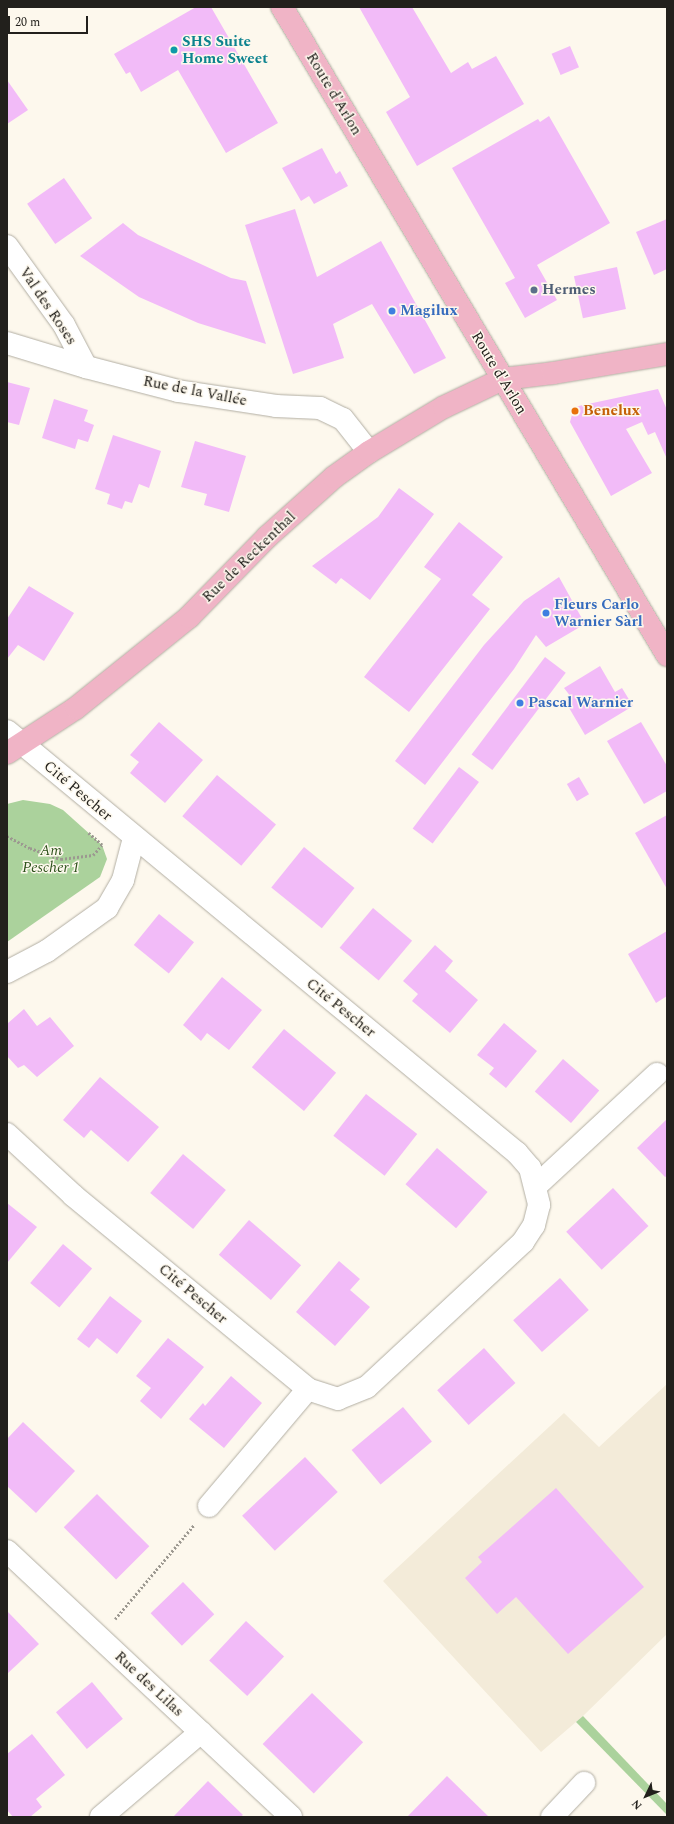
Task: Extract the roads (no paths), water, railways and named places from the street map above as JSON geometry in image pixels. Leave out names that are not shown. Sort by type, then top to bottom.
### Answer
[{"type":"main road","name":"Route d'Arlon","points":[[282,7],[667,655]]},
{"type":"main road","name":"Rue de Reckenthal","points":[[12,743],[76,708],[189,617],[267,537],[334,477],[369,452],[444,407],[503,379],[553,373],[667,354]]},
{"type":"street","name":"Val des Roses","points":[[7,246],[64,325],[86,367]]},
{"type":"street","name":"Rue de la Vallée","points":[[7,343],[86,367],[178,390],[276,406],[320,408],[343,420],[369,452]]},
{"type":"street","name":"Cité Pescher","points":[[7,1134],[73,1195],[308,1389],[338,1399],[367,1387],[523,1242],[534,1225],[539,1205],[536,1186],[530,1168],[517,1153],[134,838],[12,743]]},
{"type":"street","points":[[7,972],[48,951],[107,908],[123,880],[134,838]]},
{"type":"street","points":[[536,1186],[657,1074]]},
{"type":"street","points":[[209,1506],[308,1389]]},
{"type":"street","name":"Rue des Lilas","points":[[7,1551],[291,1817]]},
{"type":"street","points":[[101,1817],[201,1732]]},
{"type":"street","points":[[552,1817],[584,1783]]},
{"type":"place","name":"SHS Suite Home Sweet","points":[[174,50]]},
{"type":"place","name":"Hermes","points":[[534,290]]},
{"type":"place","name":"Magilux","points":[[392,311]]},
{"type":"place","name":"Benelux","points":[[575,411]]},
{"type":"place","name":"Fleurs Carlo Warnier Sàrl","points":[[546,613]]},
{"type":"place","name":"Pascal Warnier","points":[[520,703]]},
{"type":"park label","name":"Am Pescher 1","points":[[51,858]]}]
